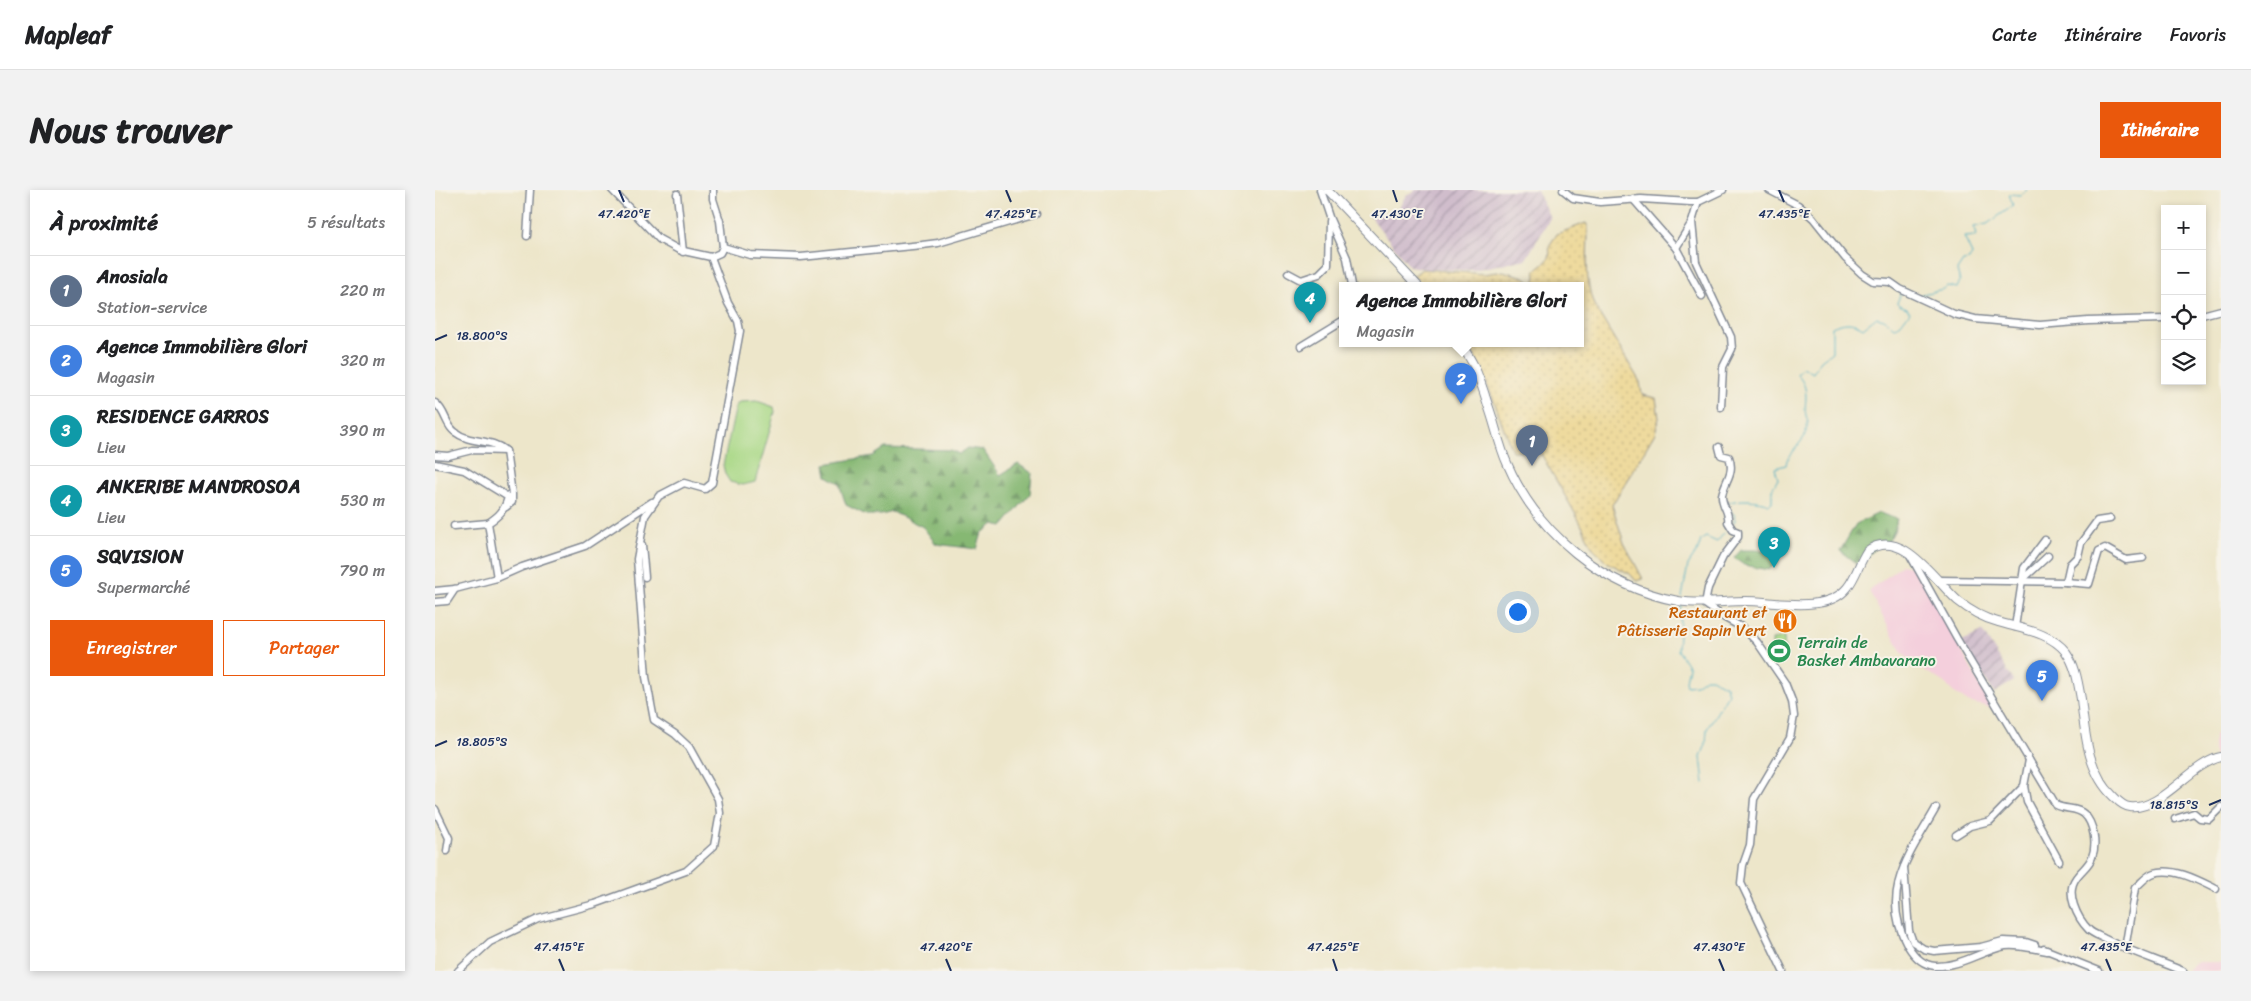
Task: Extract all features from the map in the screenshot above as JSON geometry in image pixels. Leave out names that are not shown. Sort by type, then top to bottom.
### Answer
[{"type":"main road","points":[[1327,190],[1414,282]]},
{"type":"main road","points":[[1463,347],[1474,367],[1507,463],[1523,491],[1549,530],[1560,541],[1603,573],[1631,587],[1681,601],[1705,604],[1745,601],[1819,603],[1839,596],[1846,590],[1860,562],[1873,547],[1891,544],[1908,552],[1939,580],[1957,600],[1975,613],[2049,638],[2066,652],[2078,680],[2085,730],[2095,773],[2108,791],[2124,805],[2139,807],[2155,800],[2171,790],[2200,766],[2221,757]]},
{"type":"street","points":[[527,236],[530,190]]},
{"type":"street","points":[[611,190],[659,239],[683,252],[711,257],[720,253],[723,248],[721,222],[713,199],[713,190]]},
{"type":"street","points":[[1320,190],[1329,217],[1347,258],[1351,282]]},
{"type":"street","points":[[1563,190],[1573,198],[1582,200],[1619,202],[1633,199],[1699,202],[1723,190]]},
{"type":"street","points":[[1769,190],[1798,205],[1813,218],[1845,258],[1862,274],[1873,280],[1890,282],[1953,314],[1975,319],[2040,325],[2089,321],[2161,319]]},
{"type":"street","points":[[677,194],[683,252]]},
{"type":"street","points":[[1633,199],[1677,248],[1702,296]]},
{"type":"street","points":[[1677,248],[1692,222],[1699,202]]},
{"type":"street","points":[[723,248],[750,255],[801,257],[923,245],[938,243],[1036,214]]},
{"type":"street","points":[[1288,273],[1301,280],[1319,274],[1328,265],[1329,217]]},
{"type":"street","points":[[1692,222],[1696,262],[1731,337],[1732,348],[1723,367],[1721,407]]},
{"type":"street","points":[[435,591],[455,589],[497,578],[522,567],[585,546],[642,510],[659,496],[684,484],[705,489],[712,483],[740,331],[738,321],[728,303],[711,257]]},
{"type":"street","points":[[2206,314],[2221,310]]},
{"type":"street","points":[[1301,346],[1339,323]]},
{"type":"street","points":[[435,403],[446,415],[449,425],[455,432],[471,438],[492,442],[506,452],[512,502],[488,523],[454,526]]},
{"type":"street","points":[[1719,447],[1721,455],[1729,457],[1732,464],[1732,471],[1722,495],[1722,502],[1729,517],[1728,522],[1733,530],[1738,532],[1738,537],[1723,557],[1708,588],[1705,604],[1743,628],[1757,642],[1785,683],[1792,701],[1794,716],[1790,738],[1754,799],[1750,845],[1743,865],[1741,883],[1783,971]]},
{"type":"street","points":[[435,455],[448,456],[472,450],[506,452]]},
{"type":"street","points":[[435,464],[464,470],[484,481],[508,497],[506,507]]},
{"type":"street","points":[[459,971],[490,942],[538,919],[595,904],[686,871],[714,846],[720,813],[719,799],[689,747],[675,734],[654,720],[646,677],[637,559],[645,516],[659,496]]},
{"type":"street","points":[[2066,582],[2070,564],[2078,556],[2081,543],[2097,522],[2110,519]]},
{"type":"street","points":[[488,523],[497,578]]},
{"type":"street","points":[[641,538],[645,577]]},
{"type":"street","points":[[2015,627],[2024,568],[2045,540]]},
{"type":"street","points":[[1939,580],[2089,584],[2099,551],[2105,548],[2125,560],[2143,558]]},
{"type":"street","points":[[1908,552],[1957,639],[2056,805],[2065,810],[2075,809],[2085,814],[2093,830],[2093,856],[2074,879],[2072,899],[2079,916],[2090,931],[2125,949],[2183,971]]},
{"type":"street","points":[[2021,581],[2049,556]]},
{"type":"street","points":[[435,602],[447,601],[455,589]]},
{"type":"street","points":[[2029,760],[2024,786],[2027,802],[2059,861]]},
{"type":"street","points":[[1956,835],[1970,826],[1990,821],[2024,786]]},
{"type":"street","points":[[2175,819],[2194,813],[2200,818],[2209,819],[2221,807]]},
{"type":"street","points":[[1936,808],[1903,866],[1895,894],[1896,908],[1905,941],[1912,952],[1921,961],[1933,966],[1946,965],[2006,946],[2047,950]]},
{"type":"street","points":[[435,809],[449,838],[447,851]]},
{"type":"street","points":[[1903,866],[1906,878],[1909,931],[1913,942],[1924,949],[1934,951],[1981,947],[2003,941],[2026,942],[2099,971]]},
{"type":"street","points":[[2125,949],[2135,888],[2153,873],[2169,872],[2184,875],[2216,889]]},
{"type":"shaded area","points":[[1416,190],[1537,190],[1550,218],[1526,259],[1473,270],[1426,269],[1409,266],[1370,216],[1379,214],[1395,215],[1406,195]]},
{"type":"shaded area","points":[[1902,565],[1918,569],[1992,708],[1968,702],[1902,653],[1869,591]]},
{"type":"shaded area","points":[[1982,631],[2014,681],[1994,693],[1962,642]]},
{"type":"shaded area","points":[[2221,733],[2221,756],[2214,757],[2214,736]]},
{"type":"shaded area","points":[[2196,962],[2221,962],[2221,971],[2186,971]]},
{"type":"green space","points":[[757,401],[774,407],[775,412],[755,482],[743,485],[730,482],[725,474],[723,465],[736,406],[739,402]]},
{"type":"green space","points":[[885,448],[951,450],[959,454],[968,448],[983,450],[1000,475],[1018,464],[1032,473],[1030,494],[1003,526],[994,524],[982,533],[977,549],[936,544],[923,527],[893,512],[881,515],[866,515],[846,505],[839,483],[827,476],[825,464],[873,456]]},
{"type":"green space","points":[[1879,513],[1897,519],[1894,531],[1887,544],[1879,546],[1857,564],[1840,551],[1856,524]]},
{"type":"green space","points":[[1741,550],[1768,550],[1776,553],[1779,562],[1768,570],[1744,565],[1734,558]]},
{"type":"green space","name":"Terrain de Basket Ambavarano","points":[[1784,638],[1786,661],[1773,661],[1772,640]]},
{"type":"sand","points":[[1586,223],[1588,227],[1588,276],[1594,305],[1640,382],[1642,395],[1656,398],[1659,418],[1655,433],[1612,505],[1624,543],[1643,579],[1636,581],[1630,574],[1607,562],[1592,547],[1540,452],[1512,451],[1494,401],[1471,347],[1584,347],[1584,282],[1534,282],[1535,271],[1547,261],[1550,252],[1549,246],[1557,234]]},
{"type":"sand","points":[[1422,269],[1484,274],[1503,271],[1524,277],[1531,282],[1420,282],[1413,276]]},
{"type":"waterway","points":[[1919,295],[1943,289],[1947,286],[1957,288],[1960,281],[1957,270],[1963,261],[1969,260],[1972,254],[1964,237],[1976,236],[1974,227],[1987,224],[2013,206],[2009,194],[2020,195],[2027,190]]},
{"type":"waterway","points":[[1733,523],[1735,521],[1734,514],[1727,507],[1728,503],[1743,500],[1760,501],[1769,504],[1772,502],[1772,489],[1778,479],[1775,468],[1786,465],[1787,460],[1805,436],[1808,421],[1805,413],[1806,393],[1804,384],[1797,374],[1803,367],[1813,373],[1821,360],[1832,352],[1832,327],[1848,323],[1863,328],[1877,317],[1884,319],[1894,327],[1900,325],[1910,312],[1907,308],[1897,303],[1901,293]]},
{"type":"waterway","points":[[1682,597],[1688,565],[1698,550],[1701,540],[1706,537],[1717,542],[1728,528]]},
{"type":"waterway","points":[[1681,604],[1678,650],[1689,667],[1686,681],[1687,686],[1696,685],[1705,678],[1711,678],[1726,686],[1728,694],[1707,729],[1706,744],[1701,757],[1704,783]]},
{"type":"place","name":"ANKERIBE MANDROSOA","points":[[1310,323]]},
{"type":"place","name":"Agence Immobilière Glori","points":[[1461,404]]},
{"type":"place","name":"Anosiala","points":[[1532,466]]},
{"type":"place","name":"RESIDENCE GARROS","points":[[1774,568]]},
{"type":"place","name":"Restaurant et Pâtisserie Sapin Vert","points":[[1785,621]]},
{"type":"place","name":"Terrain de Basket Ambavarano","points":[[1779,651]]},
{"type":"place","name":"SQVISION","points":[[2042,701]]}]
